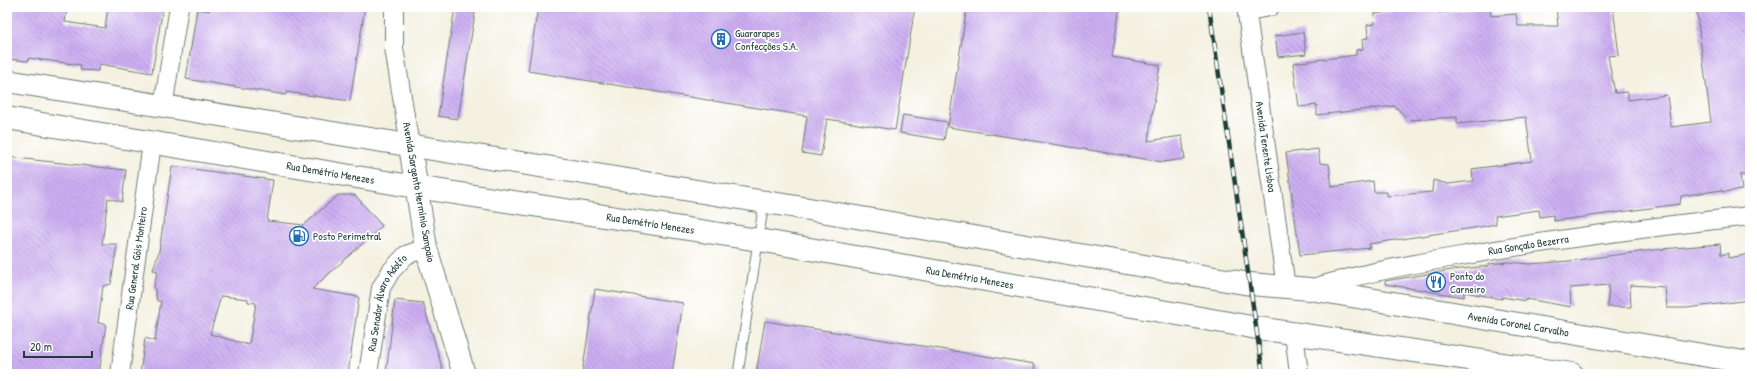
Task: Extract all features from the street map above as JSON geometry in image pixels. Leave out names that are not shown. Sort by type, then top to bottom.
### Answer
[{"type":"main road","points":[[7,81],[764,202],[1250,284],[1286,287]]},
{"type":"main road","name":"Rua Demétrio Menezes","points":[[7,118],[416,187],[759,240],[1257,328],[1294,333]]},
{"type":"main road","name":"Avenida Sargento Hermínio Sampaio","points":[[410,146],[426,248],[464,374]]},
{"type":"main road","name":"Avenida Coronel Carvalho","points":[[1286,287],[1310,289],[1750,363]]},
{"type":"main road","points":[[1294,333],[1572,374]]},
{"type":"street","points":[[163,107],[178,7]]},
{"type":"street","name":"Avenida Sargento Hermínio Sampaio","points":[[394,7],[394,48],[410,146]]},
{"type":"street","points":[[1246,9],[1270,7]]},
{"type":"street","name":"Avenida Tenente Lisboa","points":[[1246,9],[1286,287]]},
{"type":"street","name":"Rua General Góis Monteiro","points":[[120,374],[152,143]]},
{"type":"street","name":"Rua Gonçalo Bezerra","points":[[1310,289],[1343,278],[1491,250],[1629,230],[1750,216]]},
{"type":"street","name":"Rua Senador Álvaro Adolfo","points":[[368,374],[381,288],[391,271],[406,255],[426,248]]},
{"type":"street","points":[[1294,333],[1299,374]]},
{"type":"lane","points":[[738,374],[764,202]]},
{"type":"building","points":[[7,7],[67,7],[65,22],[105,28],[108,7],[163,7],[152,73],[99,64],[98,71],[80,70],[81,65],[29,58],[28,61],[7,59]]},
{"type":"building","points":[[210,7],[365,7],[350,101],[286,92],[286,95],[186,79],[197,9],[209,11]]},
{"type":"building","points":[[455,7],[476,7],[458,119],[438,116]]},
{"type":"building","name":"Guararapes Confecções S.A.","points":[[538,7],[915,7],[895,130],[827,119],[821,156],[802,153],[807,116],[528,71]]},
{"type":"building","points":[[967,7],[1120,7],[1112,57],[1160,65],[1148,141],[1182,136],[1185,159],[1163,162],[948,127]]},
{"type":"building","points":[[1407,7],[1437,7],[1438,13],[1490,7],[1491,16],[1516,14],[1518,26],[1558,26],[1556,7],[1613,7],[1619,55],[1608,56],[1615,93],[1628,92],[1628,100],[1667,95],[1671,127],[1711,122],[1696,7],[1750,7],[1750,175],[1740,175],[1742,190],[1722,192],[1722,190],[1681,196],[1680,204],[1554,221],[1553,215],[1540,217],[1539,210],[1495,216],[1496,224],[1369,244],[1370,248],[1300,255],[1286,153],[1318,149],[1320,163],[1329,164],[1332,187],[1373,181],[1374,192],[1387,192],[1387,196],[1432,192],[1433,180],[1448,184],[1473,181],[1472,169],[1532,161],[1526,117],[1457,124],[1457,117],[1409,120],[1395,106],[1317,115],[1317,105],[1299,107],[1293,63],[1356,55],[1356,50],[1363,49],[1362,39],[1368,38],[1367,25],[1375,24],[1374,14],[1407,9]]},
{"type":"building","points":[[1303,32],[1306,54],[1278,57],[1275,36]]},
{"type":"building","points":[[903,115],[947,122],[944,140],[900,133]]},
{"type":"building","points":[[7,157],[126,170],[122,202],[108,198],[102,244],[117,244],[111,284],[103,286],[98,323],[106,324],[99,374],[7,374]]},
{"type":"building","points":[[172,166],[273,180],[267,221],[304,225],[338,195],[355,195],[382,226],[312,289],[359,297],[348,374],[140,374],[145,338],[155,341],[161,301],[157,301],[154,285],[158,271],[153,270],[159,251]],"holes":[[[221,296],[248,299],[248,302],[256,303],[249,345],[210,334]]]},
{"type":"building","points":[[1720,244],[1721,255],[1728,253],[1728,258],[1750,254],[1750,300],[1687,308],[1667,308],[1665,287],[1630,285],[1631,307],[1607,307],[1609,285],[1570,288],[1571,307],[1527,299],[1526,301],[1502,297],[1502,299],[1464,292],[1464,297],[1385,284],[1385,281],[1452,270],[1489,266],[1489,264],[1508,262],[1529,264],[1569,261],[1662,249]]},
{"type":"building","points":[[595,289],[683,303],[672,374],[582,374]]},
{"type":"building","points":[[395,300],[423,303],[444,374],[386,374]]},
{"type":"building","points":[[765,321],[1035,364],[1034,374],[756,374]]},
{"type":"railway","points":[[1209,7],[1263,374]]},
{"type":"place","name":"Guararapes Confecções S.A.","points":[[721,39]]},
{"type":"place","name":"Posto Perimetral","points":[[299,236]]},
{"type":"place","name":"Ponto do Carneiro","points":[[1436,282]]}]
